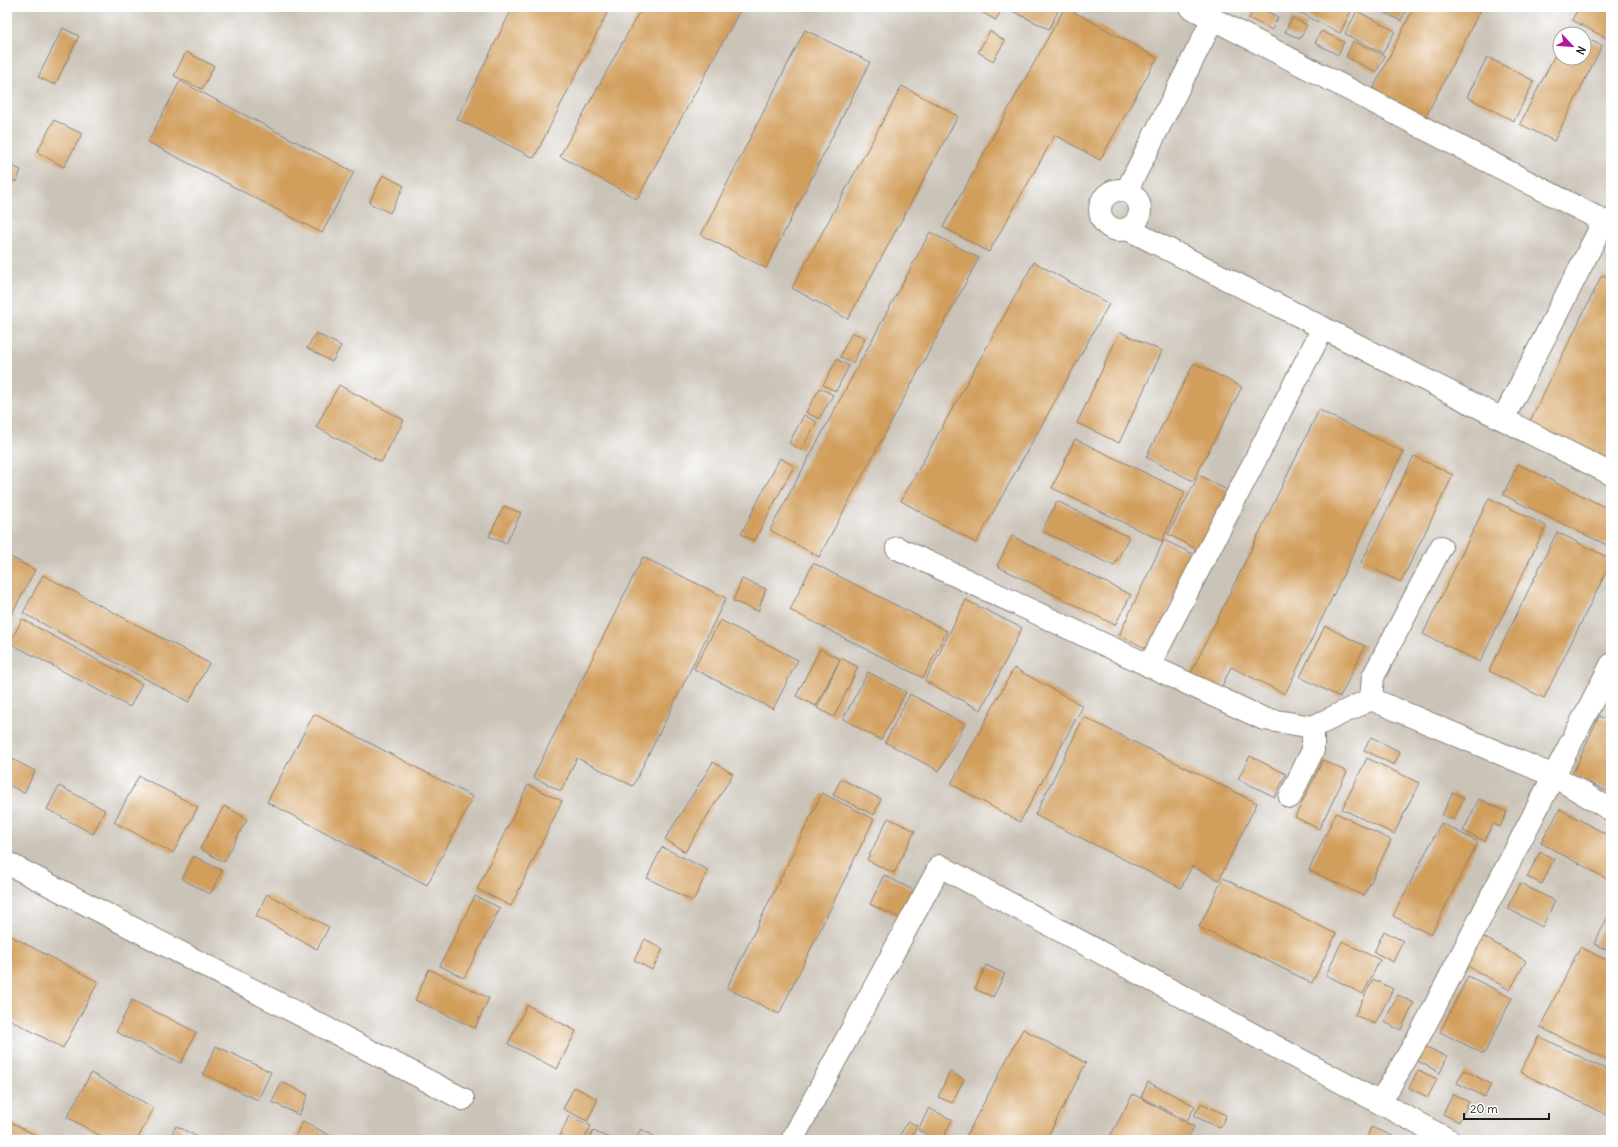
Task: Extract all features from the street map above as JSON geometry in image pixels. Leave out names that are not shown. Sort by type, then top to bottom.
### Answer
[{"type":"lane","points":[[1190,7],[1608,223],[1503,419]]},
{"type":"lane","points":[[1127,190],[1213,19]]},
{"type":"lane","points":[[1128,229],[1139,217],[1139,201],[1127,190],[1111,191],[1100,203],[1101,219],[1112,230],[1128,229],[1611,474]]},
{"type":"lane","points":[[1149,666],[1324,328]]},
{"type":"lane","points":[[1371,699],[1373,677],[1441,547]]},
{"type":"lane","points":[[898,548],[1264,719],[1313,727],[1371,699],[1554,776],[1611,810]]},
{"type":"lane","points":[[1380,1103],[1422,1032],[1611,665]]},
{"type":"lane","points":[[1290,797],[1313,750],[1313,727]]},
{"type":"lane","points":[[7,863],[463,1099]]},
{"type":"lane","points":[[792,1140],[940,866],[1449,1140]]},
{"type":"shaded area","points":[[7,7],[1611,7],[1611,1140],[7,1140]]},
{"type":"building","points":[[513,7],[610,7],[534,158],[457,119]]},
{"type":"building","points":[[642,7],[742,7],[637,199],[560,156]]},
{"type":"building","points":[[977,7],[1003,7],[996,20],[976,9]]},
{"type":"building","points":[[1009,7],[1060,7],[1049,29],[1008,9]]},
{"type":"building","points":[[1065,7],[1157,58],[1100,160],[1055,135],[989,252],[943,227]]},
{"type":"building","points":[[1255,7],[1278,17],[1272,30],[1249,18]]},
{"type":"building","points":[[1289,7],[1353,7],[1340,33]]},
{"type":"building","points":[[1374,7],[1408,7],[1401,21]]},
{"type":"building","points":[[1414,7],[1482,7],[1425,118],[1372,91]]},
{"type":"building","points":[[1579,7],[1611,7],[1611,32],[1608,39],[1592,31],[1592,26],[1583,26],[1572,20]]},
{"type":"building","points":[[1357,11],[1395,31],[1383,53],[1345,34]]},
{"type":"building","points":[[1292,18],[1307,25],[1300,39],[1285,32]]},
{"type":"building","points":[[63,28],[79,36],[55,85],[38,77]]},
{"type":"building","points":[[805,30],[870,62],[766,268],[701,235]]},
{"type":"building","points":[[990,31],[1005,41],[993,61],[978,52]]},
{"type":"building","points":[[1321,31],[1344,42],[1338,55],[1315,43]]},
{"type":"building","points":[[1353,41],[1385,56],[1376,72],[1346,57]]},
{"type":"building","points":[[1592,41],[1602,46],[1592,66]]},
{"type":"building","points":[[186,52],[214,66],[202,89],[174,76]]},
{"type":"building","points":[[1487,57],[1534,81],[1514,121],[1467,97]]},
{"type":"building","points":[[1552,61],[1552,66],[1592,66],[1554,141],[1520,124]]},
{"type":"building","points":[[180,81],[354,172],[322,233],[148,142]]},
{"type":"building","points":[[902,86],[958,116],[848,319],[792,288]]},
{"type":"building","points":[[54,120],[82,134],[64,167],[37,152]]},
{"type":"building","points":[[7,164],[21,170],[16,182],[7,178]]},
{"type":"building","points":[[383,175],[404,186],[390,213],[369,203]]},
{"type":"building","points":[[930,232],[979,258],[819,557],[770,530]]},
{"type":"building","points":[[1034,262],[1109,304],[976,543],[901,501]]},
{"type":"building","points":[[1602,275],[1611,279],[1611,466],[1528,425]]},
{"type":"building","points":[[852,332],[865,338],[853,363],[840,357]]},
{"type":"building","points":[[1120,332],[1162,351],[1119,443],[1077,423]]},
{"type":"building","points":[[316,333],[341,346],[332,362],[307,348]]},
{"type":"building","points":[[837,359],[849,366],[836,391],[823,385]]},
{"type":"building","points":[[1194,363],[1242,387],[1193,481],[1146,457]]},
{"type":"building","points":[[339,385],[404,420],[381,462],[316,427]]},
{"type":"building","points":[[820,388],[833,395],[819,419],[806,412]]},
{"type":"building","points":[[1319,410],[1403,452],[1285,694],[1231,667],[1219,692],[1189,677]]},
{"type":"building","points":[[804,415],[817,422],[801,450],[789,443]]},
{"type":"building","points":[[1075,439],[1185,492],[1162,541],[1052,488]]},
{"type":"building","points":[[1414,456],[1453,475],[1401,582],[1361,563]]},
{"type":"building","points":[[780,458],[794,466],[754,541],[741,534]]},
{"type":"building","points":[[1518,464],[1611,510],[1611,547],[1503,495]]},
{"type":"building","points":[[1199,475],[1231,492],[1200,551],[1168,534]]},
{"type":"building","points":[[1489,498],[1546,526],[1480,662],[1423,634]]},
{"type":"building","points":[[1057,501],[1129,537],[1114,566],[1042,531]]},
{"type":"building","points":[[504,506],[521,513],[506,544],[489,536]]},
{"type":"building","points":[[1557,532],[1611,559],[1611,562],[1544,698],[1489,671]]},
{"type":"building","points":[[1012,536],[1131,595],[1115,625],[997,566]]},
{"type":"building","points":[[1164,540],[1195,555],[1149,650],[1119,635]]},
{"type":"building","points":[[7,555],[35,570],[7,623]]},
{"type":"building","points":[[643,557],[726,598],[633,786],[577,758],[561,791],[533,777]]},
{"type":"building","points":[[813,563],[947,631],[923,678],[790,610]]},
{"type":"building","points":[[43,575],[209,663],[189,702],[23,613]]},
{"type":"building","points":[[742,579],[766,589],[758,611],[733,601]]},
{"type":"building","points":[[966,600],[1022,628],[981,710],[925,681]]},
{"type":"building","points":[[22,619],[142,684],[130,707],[10,643]]},
{"type":"building","points":[[720,620],[798,660],[773,709],[694,669]]},
{"type":"building","points":[[1325,626],[1365,646],[1340,697],[1300,677]]},
{"type":"building","points":[[820,649],[840,659],[816,706],[796,696]]},
{"type":"building","points":[[841,658],[858,667],[834,717],[817,708]]},
{"type":"building","points":[[1014,668],[1083,706],[1020,822],[951,784]]},
{"type":"building","points":[[868,672],[906,692],[881,740],[843,719]]},
{"type":"building","points":[[910,694],[965,724],[939,771],[885,742]]},
{"type":"building","points":[[314,714],[473,797],[427,885],[267,802]]},
{"type":"building","points":[[1599,716],[1611,722],[1611,793],[1572,775]]},
{"type":"building","points":[[1084,717],[1257,803],[1219,880],[1192,866],[1181,888],[1035,815]]},
{"type":"building","points":[[1371,737],[1400,752],[1394,765],[1364,750]]},
{"type":"building","points":[[1250,756],[1286,774],[1275,797],[1238,779]]},
{"type":"building","points":[[10,758],[35,771],[24,793],[7,784],[7,765]]},
{"type":"building","points":[[1367,758],[1419,783],[1394,834],[1342,809]]},
{"type":"building","points":[[1323,760],[1347,772],[1319,829],[1295,817]]},
{"type":"building","points":[[713,762],[733,774],[685,852],[665,839]]},
{"type":"building","points":[[139,776],[198,807],[173,853],[114,822]]},
{"type":"building","points":[[841,779],[881,799],[874,815],[833,795]]},
{"type":"building","points":[[528,785],[562,801],[511,906],[477,889]]},
{"type":"building","points":[[59,786],[105,810],[93,834],[47,809]]},
{"type":"building","points":[[1453,792],[1464,798],[1453,820],[1442,815]]},
{"type":"building","points":[[822,793],[874,819],[779,1014],[727,988]]},
{"type":"building","points":[[1479,799],[1507,812],[1500,827],[1493,824],[1485,841],[1463,831]]},
{"type":"building","points":[[224,806],[247,819],[224,862],[200,849]]},
{"type":"building","points":[[1560,809],[1611,837],[1611,881],[1541,843]]},
{"type":"building","points":[[1336,813],[1391,840],[1364,896],[1309,870]]},
{"type":"building","points":[[888,818],[915,831],[894,873],[867,860]]},
{"type":"building","points":[[1441,823],[1478,842],[1431,935],[1393,916]]},
{"type":"building","points":[[662,847],[708,870],[693,901],[647,878]]},
{"type":"building","points":[[1540,852],[1554,859],[1542,884],[1527,877]]},
{"type":"building","points":[[194,856],[222,871],[210,894],[182,879]]},
{"type":"building","points":[[884,875],[915,891],[902,919],[870,904]]},
{"type":"building","points":[[1223,878],[1336,934],[1312,983],[1199,927]]},
{"type":"building","points":[[1520,883],[1555,901],[1542,927],[1507,908]]},
{"type":"building","points":[[267,894],[329,927],[317,949],[256,916]]},
{"type":"building","points":[[475,896],[500,908],[464,978],[440,966]]},
{"type":"building","points":[[1611,911],[1611,952],[1594,944]]},
{"type":"building","points":[[1384,931],[1403,941],[1393,962],[1374,952]]},
{"type":"building","points":[[7,934],[98,982],[63,1048],[7,1018]]},
{"type":"building","points":[[1480,935],[1526,961],[1510,990],[1464,964]]},
{"type":"building","points":[[645,939],[663,949],[652,970],[634,960]]},
{"type":"building","points":[[1342,941],[1380,960],[1363,994],[1326,975]]},
{"type":"building","points":[[1580,947],[1611,962],[1611,1062],[1540,1027]]},
{"type":"building","points":[[986,965],[1005,974],[993,997],[975,989]]},
{"type":"building","points":[[429,969],[489,998],[475,1028],[415,1000]]},
{"type":"building","points":[[1468,976],[1512,998],[1484,1054],[1440,1032]]},
{"type":"building","points":[[1373,979],[1393,989],[1375,1024],[1355,1015]]},
{"type":"building","points":[[1398,995],[1414,1003],[1401,1030],[1384,1022]]},
{"type":"building","points":[[132,1000],[196,1032],[181,1063],[116,1032]]},
{"type":"building","points":[[527,1005],[576,1031],[557,1069],[508,1044]]},
{"type":"building","points":[[1023,1029],[1086,1063],[1046,1140],[964,1140]]},
{"type":"building","points":[[1539,1036],[1611,1072],[1611,1117],[1520,1072]]},
{"type":"building","points":[[216,1046],[271,1072],[258,1100],[203,1074]]},
{"type":"building","points":[[1425,1046],[1447,1057],[1440,1073],[1418,1061]]},
{"type":"building","points":[[1418,1070],[1437,1079],[1428,1097],[1409,1088]]},
{"type":"building","points":[[1464,1070],[1491,1084],[1485,1097],[1457,1083]]},
{"type":"building","points":[[950,1072],[964,1079],[952,1103],[938,1097]]},
{"type":"building","points":[[91,1073],[154,1108],[137,1140],[108,1140],[67,1117]]},
{"type":"building","points":[[282,1082],[308,1095],[299,1115],[272,1102]]},
{"type":"building","points":[[1148,1082],[1195,1106],[1187,1121],[1141,1097]]},
{"type":"building","points":[[574,1087],[598,1099],[587,1121],[563,1109]]},
{"type":"building","points":[[1133,1094],[1194,1127],[1187,1140],[1108,1140]]},
{"type":"building","points":[[1453,1094],[1469,1102],[1459,1122],[1443,1114]]},
{"type":"building","points":[[1201,1103],[1226,1115],[1220,1128],[1194,1116]]},
{"type":"building","points":[[929,1108],[952,1120],[942,1140],[938,1140],[918,1130]]},
{"type":"building","points":[[569,1116],[591,1126],[584,1140],[558,1140]]},
{"type":"building","points":[[7,1120],[44,1140],[7,1140]]},
{"type":"building","points":[[303,1121],[338,1140],[293,1140]]},
{"type":"building","points":[[908,1121],[917,1126],[910,1140],[897,1140]]},
{"type":"building","points":[[176,1126],[204,1140],[169,1140]]},
{"type":"building","points":[[1371,1127],[1395,1137],[1394,1140],[1366,1140]]},
{"type":"building","points":[[641,1129],[661,1140],[635,1140]]},
{"type":"building","points":[[593,1131],[614,1140],[589,1140]]}]
